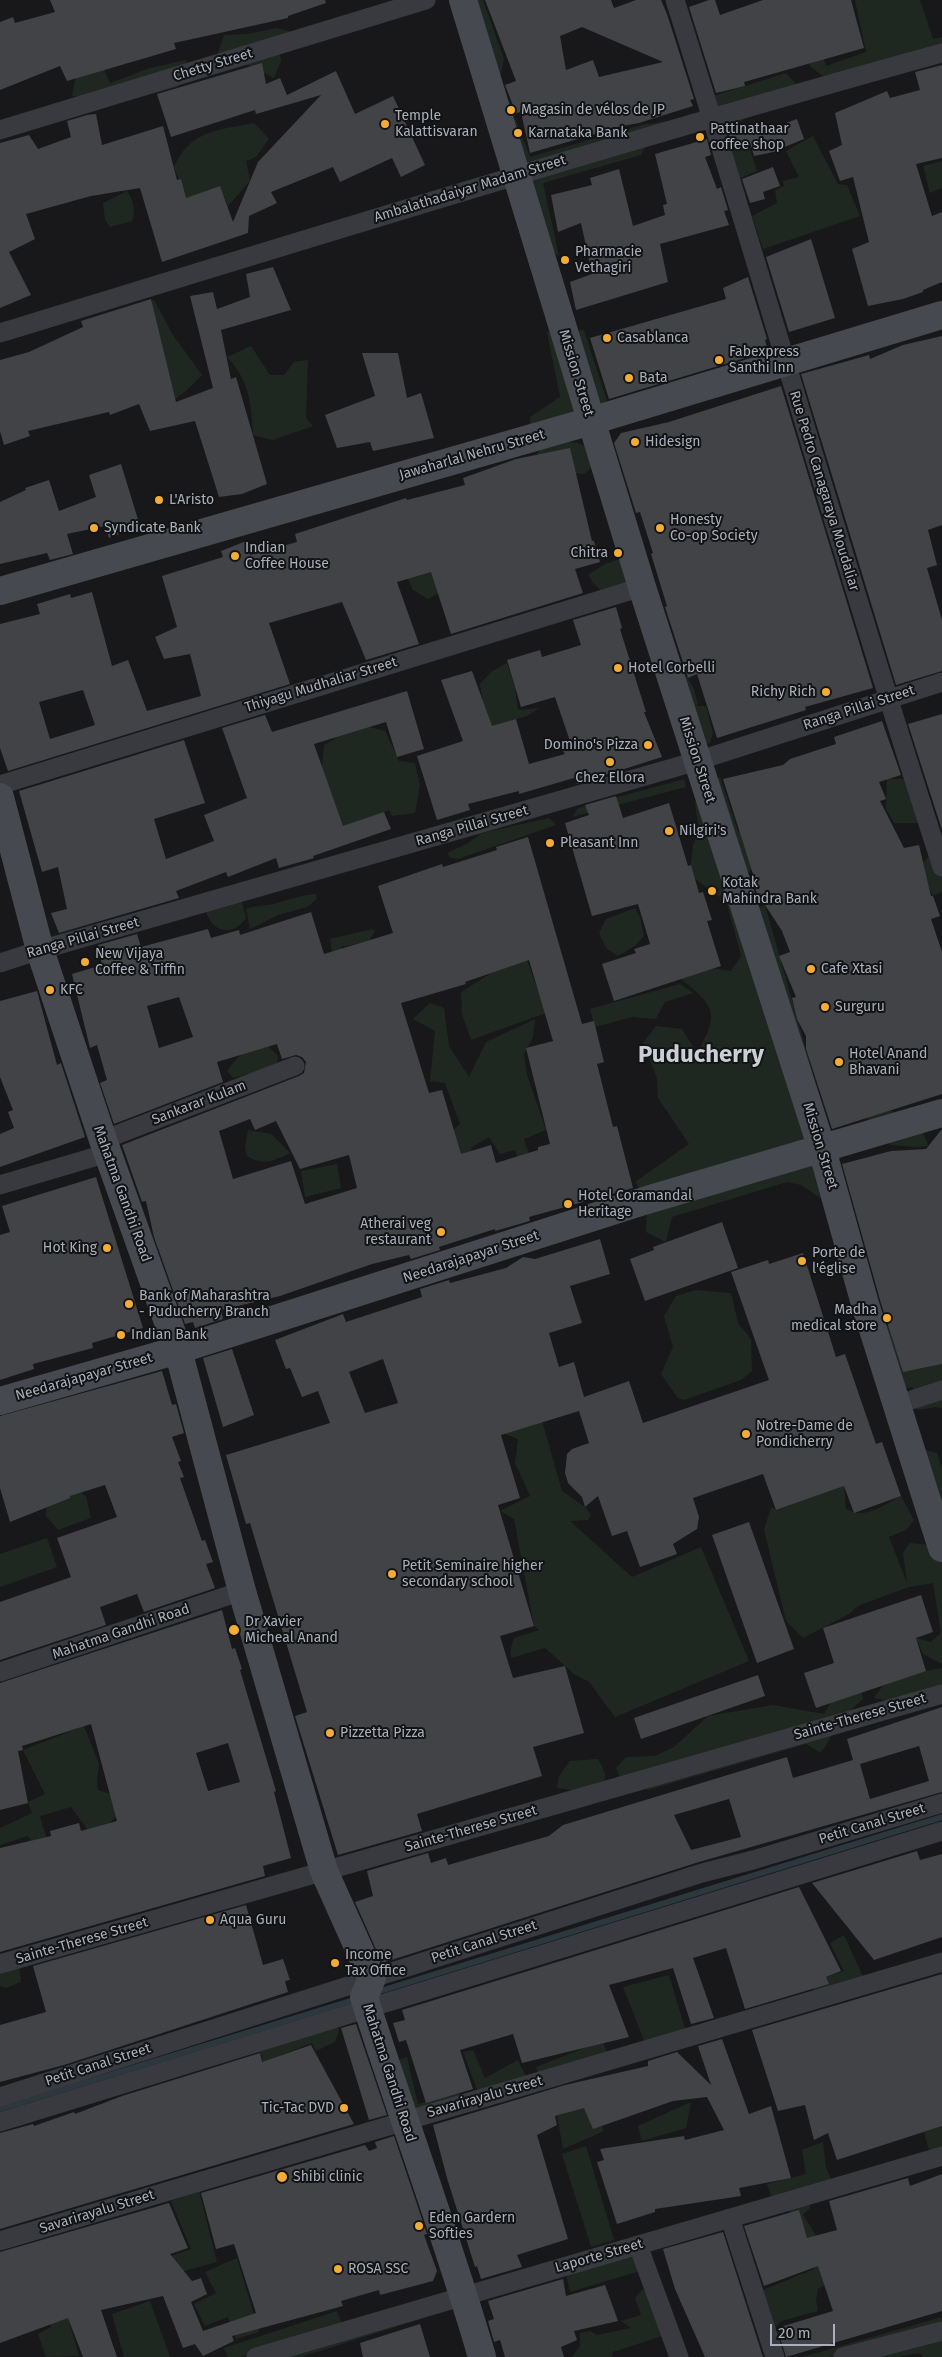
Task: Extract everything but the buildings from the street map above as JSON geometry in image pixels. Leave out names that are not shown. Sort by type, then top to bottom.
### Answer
[{"type":"street","name":"Chetty Street","points":[[0,130],[426,0]]},
{"type":"street","name":"Mission Street","points":[[464,0],[515,174],[642,587],[822,1150],[896,1405],[942,1548]]},
{"type":"street","name":"Rue Pedro Canagaraya Moudaliar","points":[[675,0],[712,116],[784,362],[942,867]]},
{"type":"street","name":"Ambalathadaiyar Madam Street","points":[[0,333],[515,174],[712,116],[942,53]]},
{"type":"street","name":"Jawaharlal Nehru Street","points":[[0,591],[591,421],[942,315]]},
{"type":"street","name":"Thiyagu Mudhaliar Street","points":[[0,785],[642,587]]},
{"type":"street","name":"Ranga Pillai Street","points":[[0,963],[698,761],[942,682]]},
{"type":"street","name":"Mahatma Gandhi Road","points":[[0,797],[40,950],[105,1146],[178,1350],[242,1591],[324,1871],[372,1978],[364,1996],[404,2121],[464,2295],[482,2357]]},
{"type":"street","name":"Sankarar Kulam","points":[[0,1185],[105,1146],[295,1066]]},
{"type":"street","name":"Needarajapayar Street","points":[[0,1401],[178,1350],[647,1200],[822,1150],[942,1113]]},
{"type":"street","points":[[896,1405],[942,1390]]},
{"type":"street","name":"Mahatma Gandhi Road","points":[[0,1672],[242,1591]]},
{"type":"street","name":"Sainte-Therese Street","points":[[0,1964],[942,1694]]},
{"type":"street","name":"Petit Canal Street","points":[[0,2096],[702,1872],[752,1860],[942,1803]]},
{"type":"street","name":"Petit Canal Street","points":[[0,2122],[942,1831]]},
{"type":"street","name":"Savarirayalu Street","points":[[0,2241],[942,1962]]},
{"type":"street","name":"Laporte Street","points":[[256,2357],[942,2156]]},
{"type":"street","points":[[730,2218],[775,2357]]},
{"type":"street","points":[[638,2245],[679,2357]]},
{"type":"street","points":[[843,2357],[942,2331]]},
{"type":"shaded area","points":[[466,0],[483,0],[504,59],[500,79],[530,157],[641,125],[697,117],[517,170]]},
{"type":"shaded area","points":[[793,0],[807,0],[826,66],[866,52],[855,0],[920,0],[933,39],[942,37],[942,49],[829,81],[810,66]]},
{"type":"shaded area","points":[[277,28],[296,33],[279,49],[281,61],[274,78],[247,65],[224,66],[217,56],[224,35],[246,34]]},
{"type":"shaded area","points":[[92,43],[110,83],[150,68],[186,60],[189,72],[178,87],[123,102],[72,96],[80,53]]},
{"type":"shaded area","points":[[786,73],[800,89],[712,114],[707,98]]},
{"type":"shaded area","points":[[757,114],[720,130],[727,152],[749,146],[757,171],[733,181],[713,118]]},
{"type":"shaded area","points":[[254,123],[269,139],[256,157],[246,161],[250,181],[228,206],[222,192],[186,198],[174,167],[188,146],[197,139],[218,130]]},
{"type":"shaded area","points":[[813,136],[838,184],[847,185],[860,216],[763,249],[752,216],[777,203],[775,190],[784,186],[783,181],[799,177],[786,151]]},
{"type":"shaded area","points":[[650,138],[641,155],[543,183],[559,256],[538,243],[530,172]]},
{"type":"shaded area","points":[[942,161],[942,188],[930,193],[923,166]]},
{"type":"shaded area","points":[[127,191],[133,205],[132,221],[110,227],[105,220],[103,203]]},
{"type":"shaded area","points":[[154,300],[173,335],[202,375],[187,390],[167,405],[130,310]]},
{"type":"shaded area","points":[[584,330],[608,404],[530,430],[530,417],[560,397],[547,332]]},
{"type":"shaded area","points":[[251,346],[270,375],[284,375],[294,362],[308,360],[306,418],[313,426],[273,440],[253,435],[252,414],[245,384],[227,357]]},
{"type":"shaded area","points":[[553,440],[578,443],[589,448],[593,466],[584,474],[542,470],[537,454],[542,446]]},
{"type":"shaded area","points":[[626,557],[633,583],[606,595],[593,583],[588,575],[605,564]]},
{"type":"shaded area","points":[[418,564],[432,572],[449,587],[428,599],[413,590],[408,579]]},
{"type":"shaded area","points":[[507,663],[515,688],[518,710],[539,708],[527,716],[499,724],[490,744],[480,684],[491,672]]},
{"type":"shaded area","points":[[676,676],[687,677],[694,689],[698,704],[695,706],[706,706],[713,733],[710,743],[693,747],[679,739],[669,716],[685,709]]},
{"type":"shaded area","points":[[369,727],[385,731],[399,761],[415,763],[420,785],[415,813],[392,816],[389,810],[344,830],[320,788],[324,745],[338,737]]},
{"type":"shaded area","points":[[905,757],[928,823],[894,823],[886,809],[887,779],[906,779],[898,764]]},
{"type":"shaded area","points":[[720,777],[738,831],[756,843],[756,866],[741,878],[739,890],[718,896],[690,875],[693,845],[699,830],[695,803],[704,782]]},
{"type":"shaded area","points":[[684,779],[686,787],[572,817],[578,808]]},
{"type":"shaded area","points":[[549,818],[556,825],[458,859],[451,858],[447,853],[468,843],[482,833]]},
{"type":"shaded area","points":[[942,851],[942,892],[933,896],[928,885],[923,862],[933,853]]},
{"type":"shaded area","points":[[316,894],[317,899],[307,907],[278,915],[250,929],[246,909]]},
{"type":"shaded area","points":[[744,898],[748,910],[765,905],[829,1131],[851,1129],[828,1170],[825,1201],[801,1185],[787,1182],[672,1217],[666,1242],[646,1232],[647,1200],[635,1182],[689,1144],[658,1098],[657,1078],[643,1043],[656,1026],[682,1029],[697,1053],[709,1027],[710,1010],[700,995],[679,977],[689,965],[731,971],[741,956],[727,903]]},
{"type":"shaded area","points":[[241,899],[246,918],[241,924],[229,930],[223,930],[213,924],[206,911]]},
{"type":"shaded area","points":[[635,908],[640,917],[644,936],[636,945],[618,956],[606,948],[599,933],[606,919]]},
{"type":"shaded area","points":[[510,913],[546,1013],[471,1040],[462,1014],[461,992],[493,972]]},
{"type":"shaded area","points":[[372,929],[375,931],[369,941],[341,947],[346,965],[332,952],[330,939]]},
{"type":"shaded area","points":[[680,984],[693,993],[665,1002],[656,1019],[632,1017],[595,1027],[590,1009]]},
{"type":"shaded area","points":[[430,1003],[444,1008],[449,1046],[469,1077],[486,1042],[535,1019],[533,1037],[524,1054],[527,1075],[546,1130],[524,1139],[542,1195],[531,1198],[515,1150],[500,1154],[489,1137],[471,1148],[472,1163],[459,1164],[448,1135],[460,1124],[445,1083],[430,1081],[435,1031],[413,1019]]},
{"type":"shaded area","points":[[269,1047],[278,1056],[277,1066],[233,1078],[227,1071],[236,1059],[245,1052],[255,1048]]},
{"type":"shaded area","points":[[883,1109],[898,1113],[912,1121],[926,1138],[928,1146],[891,1145],[885,1139],[860,1130],[870,1116]]},
{"type":"shaded area","points":[[248,1130],[271,1134],[290,1153],[264,1162],[247,1156],[245,1147]]},
{"type":"shaded area","points":[[337,1164],[341,1188],[305,1197],[301,1171]]},
{"type":"shaded area","points":[[871,1284],[886,1325],[900,1330],[907,1360],[915,1370],[942,1364],[942,1408],[917,1410],[916,1404],[920,1397],[912,1387],[897,1389]]},
{"type":"shaded area","points":[[696,1290],[731,1293],[738,1323],[751,1339],[752,1371],[741,1380],[684,1400],[678,1398],[661,1374],[673,1347],[664,1316],[676,1296]]},
{"type":"shaded area","points":[[539,1410],[562,1491],[585,1507],[591,1515],[588,1520],[570,1521],[632,1577],[701,1547],[749,1661],[615,1717],[589,1682],[574,1674],[545,1648],[511,1658],[514,1638],[539,1630],[534,1626],[514,1519],[500,1511],[530,1496],[515,1463],[518,1439],[500,1432]]},
{"type":"shaded area","points":[[922,1449],[937,1453],[942,1469],[942,1511]]},
{"type":"shaded area","points":[[64,1482],[86,1496],[91,1518],[58,1530],[46,1516],[47,1497]]},
{"type":"shaded area","points":[[844,1486],[846,1509],[853,1512],[860,1513],[874,1510],[901,1496],[914,1520],[906,1530],[889,1537],[907,1583],[903,1552],[910,1543],[930,1545],[942,1557],[942,1664],[923,1654],[916,1638],[931,1642],[941,1633],[933,1583],[909,1587],[858,1606],[849,1614],[803,1638],[786,1621],[764,1530],[771,1507],[777,1510]]},
{"type":"shaded area","points":[[47,1538],[57,1567],[0,1587],[0,1554]]},
{"type":"shaded area","points":[[913,1662],[926,1671],[942,1668],[942,1694],[895,1702],[874,1698],[891,1677]]},
{"type":"shaded area","points":[[861,1690],[863,1699],[843,1717],[821,1753],[806,1744],[648,1790],[622,1782],[616,1768],[626,1757],[655,1756],[674,1747],[708,1716],[773,1705],[824,1714],[834,1697]]},
{"type":"shaded area","points":[[84,1726],[99,1764],[98,1790],[110,1794],[125,1809],[93,1837],[71,1807],[40,1816],[49,1847],[40,1853],[28,1836],[0,1845],[0,1828],[32,1813],[28,1802],[45,1794],[23,1750]]},
{"type":"shaded area","points":[[598,1759],[605,1777],[603,1785],[596,1794],[557,1788],[559,1776],[570,1761]]},
{"type":"shaded area","points":[[844,1935],[865,1981],[814,1996],[813,1982],[844,1971],[830,1943]]},
{"type":"shaded area","points":[[19,1963],[21,1982],[6,1988],[0,1986],[0,1970]]},
{"type":"shaded area","points":[[669,1975],[686,2032],[645,2043],[623,1987]]},
{"type":"shaded area","points":[[335,2021],[339,2030],[335,2042],[316,2051],[312,2043],[263,2062],[258,2044]]},
{"type":"shaded area","points":[[602,2041],[610,2058],[541,2078],[536,2067]]},
{"type":"shaded area","points":[[473,2050],[485,2078],[518,2060],[528,2081],[479,2095],[463,2052]]},
{"type":"shaded area","points":[[407,2057],[418,2104],[459,2093],[459,2102],[411,2116],[396,2061]]},
{"type":"shaded area","points":[[691,2102],[686,2128],[642,2141],[638,2126]]},
{"type":"shaded area","points":[[594,2103],[604,2131],[563,2149],[557,2116]]},
{"type":"shaded area","points":[[942,2126],[942,2151],[930,2154],[924,2132]]},
{"type":"shaded area","points":[[823,2142],[826,2168],[834,2185],[773,2202],[767,2184],[806,2174],[802,2150]]},
{"type":"shaded area","points":[[586,2146],[614,2240],[591,2247],[562,2154]]},
{"type":"shaded area","points":[[199,2191],[217,2262],[173,2274],[166,2258],[191,2249],[171,2201]]},
{"type":"shaded area","points":[[810,2198],[810,2208],[803,2215],[828,2254],[831,2281],[818,2289],[816,2299],[818,2311],[781,2321],[772,2331],[763,2290],[814,2269],[801,2226],[790,2214],[787,2206]]},
{"type":"shaded area","points":[[636,2249],[643,2270],[570,2292],[565,2270]]},
{"type":"shaded area","points":[[237,2258],[259,2332],[236,2339],[228,2317],[205,2326],[194,2304],[216,2293],[205,2272]]},
{"type":"shaded area","points":[[648,2288],[668,2334],[613,2352],[611,2357],[572,2357],[580,2346],[580,2333],[590,2331],[597,2335],[631,2328],[621,2321],[641,2315],[635,2298],[642,2290]]},
{"type":"shaded area","points":[[150,2301],[170,2357],[124,2357],[112,2314]]},
{"type":"shaded area","points":[[65,2307],[79,2356],[46,2357],[38,2334],[51,2327],[48,2312]]},
{"type":"shaded area","points":[[426,2309],[427,2317],[301,2357],[265,2357]]},
{"type":"shaded area","points":[[337,2311],[343,2326],[241,2357],[228,2357],[224,2348]]},
{"type":"shaded area","points":[[942,2317],[942,2327],[829,2357],[802,2357]]},
{"type":"shaded area","points":[[942,2333],[942,2357],[923,2357],[920,2353],[899,2357],[853,2357]]},
{"type":"waterway","points":[[374,1993],[942,1817]]},
{"type":"waterway","points":[[0,2109],[357,1999]]},
{"type":"place","name":"Magasin de vélos de JP","points":[[511,110]]},
{"type":"place","name":"Temple Kalattisvaran","points":[[385,124]]},
{"type":"place","name":"Karnataka Bank","points":[[518,133]]},
{"type":"place","name":"Pattinathaar coffee shop","points":[[700,137]]},
{"type":"place","name":"Pharmacie Vethagiri","points":[[565,260]]},
{"type":"place","name":"Casablanca","points":[[607,338]]},
{"type":"place","name":"Fabexpress Santhi Inn","points":[[719,360]]},
{"type":"place","name":"Bata","points":[[629,378]]},
{"type":"place","name":"Hidesign","points":[[635,442]]},
{"type":"place","name":"L'Aristo","points":[[159,500]]},
{"type":"place","name":"Syndicate Bank","points":[[94,528]]},
{"type":"place","name":"Honesty Co-op Society","points":[[660,528]]},
{"type":"place","name":"Chitra","points":[[618,553]]},
{"type":"place","name":"Indian Coffee House","points":[[235,556]]},
{"type":"place","name":"Hotel Corbelli","points":[[618,668]]},
{"type":"place","name":"Richy Rich","points":[[826,692]]},
{"type":"place","name":"Domino's Pizza","points":[[648,745]]},
{"type":"place","name":"Chez Ellora","points":[[610,762]]},
{"type":"place","name":"Nilgiri's","points":[[669,831]]},
{"type":"place","name":"Pleasant Inn","points":[[550,843]]},
{"type":"place","name":"Kotak Mahindra Bank","points":[[712,891]]},
{"type":"place","name":"New Vijaya Coffee & Tiffin","points":[[85,962]]},
{"type":"place","name":"Cafe Xtasi","points":[[811,969]]},
{"type":"place","name":"KFC","points":[[50,990]]},
{"type":"place","name":"Surguru","points":[[825,1007]]},
{"type":"place","name":"Hotel Anand Bhavani","points":[[839,1062]]},
{"type":"place","name":"Hotel Coramandal Heritage","points":[[568,1204]]},
{"type":"place","name":"Atherai veg restaurant","points":[[441,1232]]},
{"type":"place","name":"Hot King","points":[[107,1248]]},
{"type":"place","name":"Porte de l'église","points":[[802,1261]]},
{"type":"place","name":"Bank of Maharashtra - Puducherry Branch","points":[[129,1304]]},
{"type":"place","name":"Madha medical store","points":[[887,1318]]},
{"type":"place","name":"Indian Bank","points":[[121,1335]]},
{"type":"place","name":"Notre-Dame de Pondicherry","points":[[746,1434]]},
{"type":"place","name":"Petit Seminaire higher secondary school","points":[[392,1574]]},
{"type":"place","name":"Dr Xavier Micheal Anand","points":[[234,1630]]},
{"type":"place","name":"Pizzetta Pizza","points":[[330,1733]]},
{"type":"place","name":"Aqua Guru","points":[[210,1920]]},
{"type":"place","name":"Income Tax Office","points":[[335,1963]]},
{"type":"place","name":"Tic-Tac DVD","points":[[344,2108]]},
{"type":"place","name":"Shibi clinic","points":[[282,2177]]},
{"type":"place","name":"Eden Gardern Softies","points":[[419,2226]]},
{"type":"place","name":"ROSA SSC","points":[[338,2269]]},
{"type":"district","name":"Puducherry","points":[[701,1055]]}]
